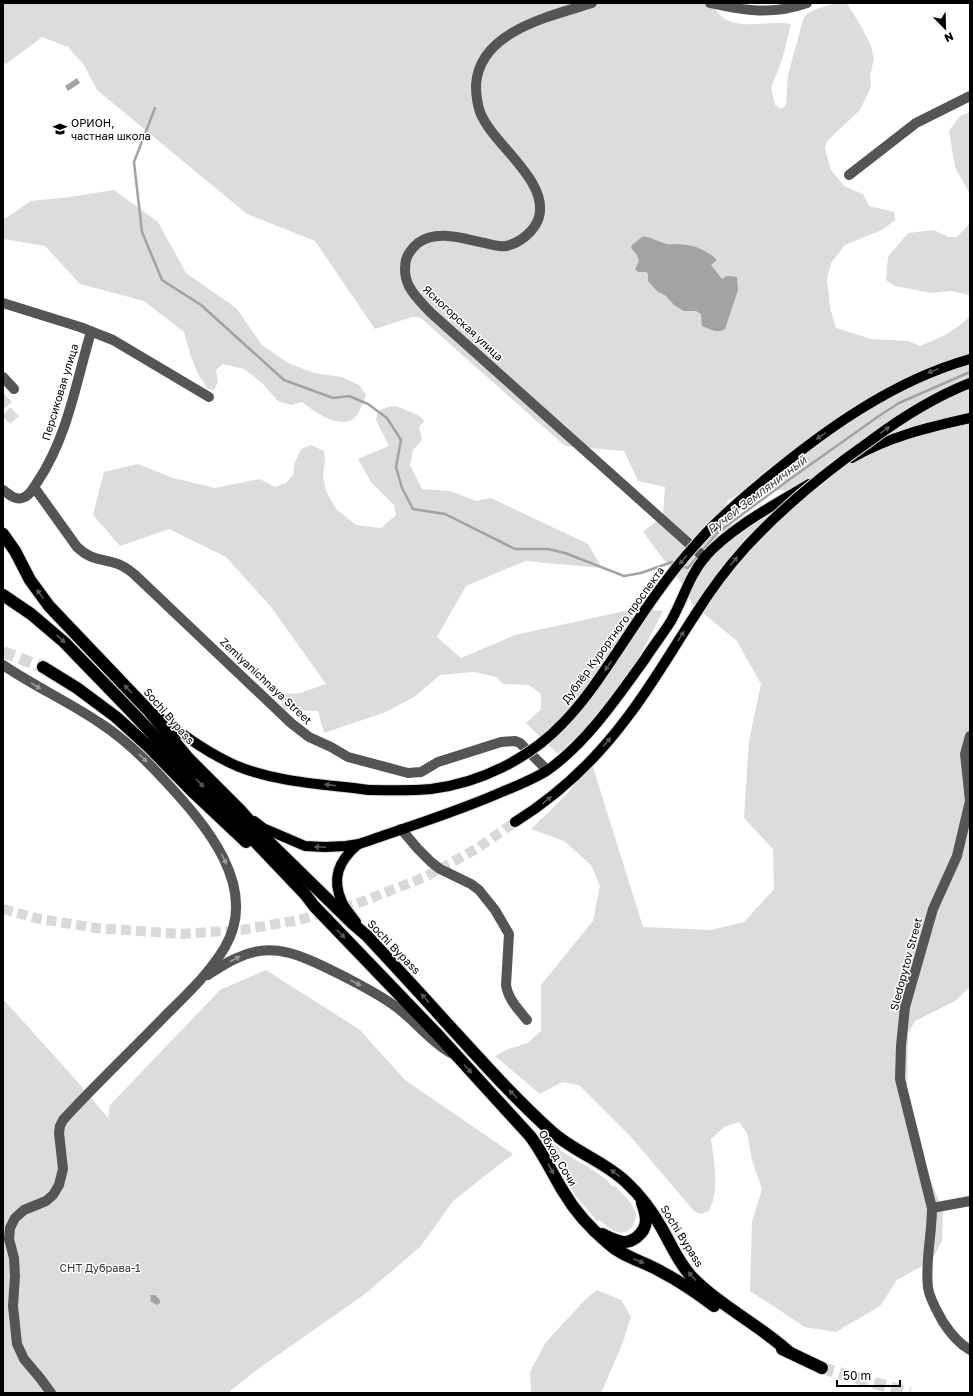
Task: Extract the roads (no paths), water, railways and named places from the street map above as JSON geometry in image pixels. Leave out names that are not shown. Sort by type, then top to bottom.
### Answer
[{"type":"highway","name":"Sochi Bypass","points":[[3,534],[30,580],[49,606],[148,710],[190,759],[240,810],[262,835],[367,936],[494,1075],[537,1118],[553,1133],[568,1144],[594,1158],[627,1182],[652,1211],[673,1250],[690,1275],[713,1296],[779,1343],[789,1352]]},
{"type":"highway","points":[[3,594],[31,614],[64,642],[256,841],[305,894],[314,906]]},
{"type":"highway","points":[[43,666],[78,688],[116,717],[148,746],[290,886],[314,906]]},
{"type":"highway","name":"Обход Сочи","points":[[314,906],[457,1056],[530,1136],[540,1149],[563,1192],[584,1219],[608,1244],[617,1251],[660,1271],[694,1292],[764,1340],[822,1368]]},
{"type":"highway","points":[[595,1230],[620,1241],[627,1242],[633,1240],[644,1229],[646,1224],[645,1212],[640,1198]]},
{"type":"main road","name":"Дублёр Курортного проспекта","points":[[148,710],[204,749],[237,766],[274,777],[369,790],[407,791],[433,789],[457,784],[486,775],[522,757],[542,742],[579,706],[602,675],[662,585],[697,543],[738,503],[816,439],[880,398],[923,375],[970,359]]},
{"type":"main road","points":[[515,822],[535,810],[554,794],[604,746],[645,692],[723,574],[747,547],[790,506],[834,468],[916,410],[944,395],[970,384]]},
{"type":"main road","points":[[240,810],[263,828],[305,846],[325,847],[359,844],[480,802],[532,780],[547,770],[585,736],[634,674],[671,621],[695,572],[705,558],[720,543],[738,529],[858,454],[926,428],[970,418]]},
{"type":"main road","points":[[359,844],[342,860],[338,869],[337,880],[342,903],[367,936]]},
{"type":"street","name":"Ясногорская улица","points":[[592,3],[535,21],[493,47],[480,65],[476,94],[480,112],[489,128],[535,187],[539,203],[539,216],[535,227],[526,236],[506,246],[496,246],[450,236],[435,236],[422,240],[411,248],[406,259],[405,270],[407,284],[414,295],[430,312],[705,558]]},
{"type":"street","points":[[710,3],[755,11],[774,10],[807,3]]},
{"type":"street","points":[[848,175],[916,124],[970,96]]},
{"type":"street","points":[[3,303],[113,340],[208,397]]},
{"type":"street","name":"Персиковая улица","points":[[3,490],[14,498],[21,499],[34,487],[50,462],[56,449],[77,386],[91,332]]},
{"type":"street","points":[[3,377],[14,389]]},
{"type":"street","name":"Zemlyanichnaya Street","points":[[34,487],[76,547],[84,554],[114,562],[134,574],[291,722],[309,737],[348,757],[408,773],[420,772],[438,762],[501,742],[515,742],[520,744],[547,770]]},
{"type":"street","points":[[3,665],[91,717],[118,735],[173,789],[194,813],[211,835],[218,847],[230,872],[236,910],[233,929],[229,939],[224,949],[202,980],[63,1120],[60,1126],[63,1169],[59,1185],[53,1195],[46,1201],[24,1210],[16,1218],[10,1228],[9,1239],[14,1258],[15,1276],[13,1306],[17,1344],[24,1358],[51,1393]]},
{"type":"street","name":"Sledopytov Street","points":[[970,736],[965,754],[970,801],[957,856],[933,909],[905,1007],[901,1046],[900,1079],[932,1208],[927,1264],[928,1288],[938,1314],[948,1331],[962,1346],[970,1350]]},
{"type":"street","points":[[401,829],[418,849],[440,869],[471,884],[479,890],[491,904],[509,934],[506,985],[507,992],[509,998],[527,1020]]},
{"type":"street","points":[[202,980],[237,957],[271,950],[291,953],[306,958],[388,1001],[406,1014],[440,1046],[457,1056]]},
{"type":"street","points":[[932,1208],[970,1201]]},
{"type":"waterway","name":"Ручей Земляничный","points":[[155,108],[134,162],[142,232],[162,280],[201,305],[284,380],[333,398],[349,396],[368,404],[387,418],[401,440],[396,467],[402,488],[413,509],[445,514],[515,549],[548,549],[565,553],[624,576],[641,573],[672,562],[677,564]]},
{"type":"waterway","name":"Ручей Земляничный","points":[[701,552],[717,533],[879,416],[899,403],[970,372]]},
{"type":"waterway","name":"Ручей Земляничный","points":[[681,566],[688,568],[698,556]]},
{"type":"tunnel","points":[[3,652],[43,667]]},
{"type":"tunnel","points":[[3,909],[40,919],[96,928],[181,934],[241,930],[299,920],[356,904],[425,877],[476,849],[515,822]]},
{"type":"tunnel","points":[[822,1368],[910,1393]]},
{"type":"place","name":"ОРИОН, частная школа","points":[[60,129]]},
{"type":"park label","name":"СНТ Дубрава-1","points":[[100,1268]]}]
